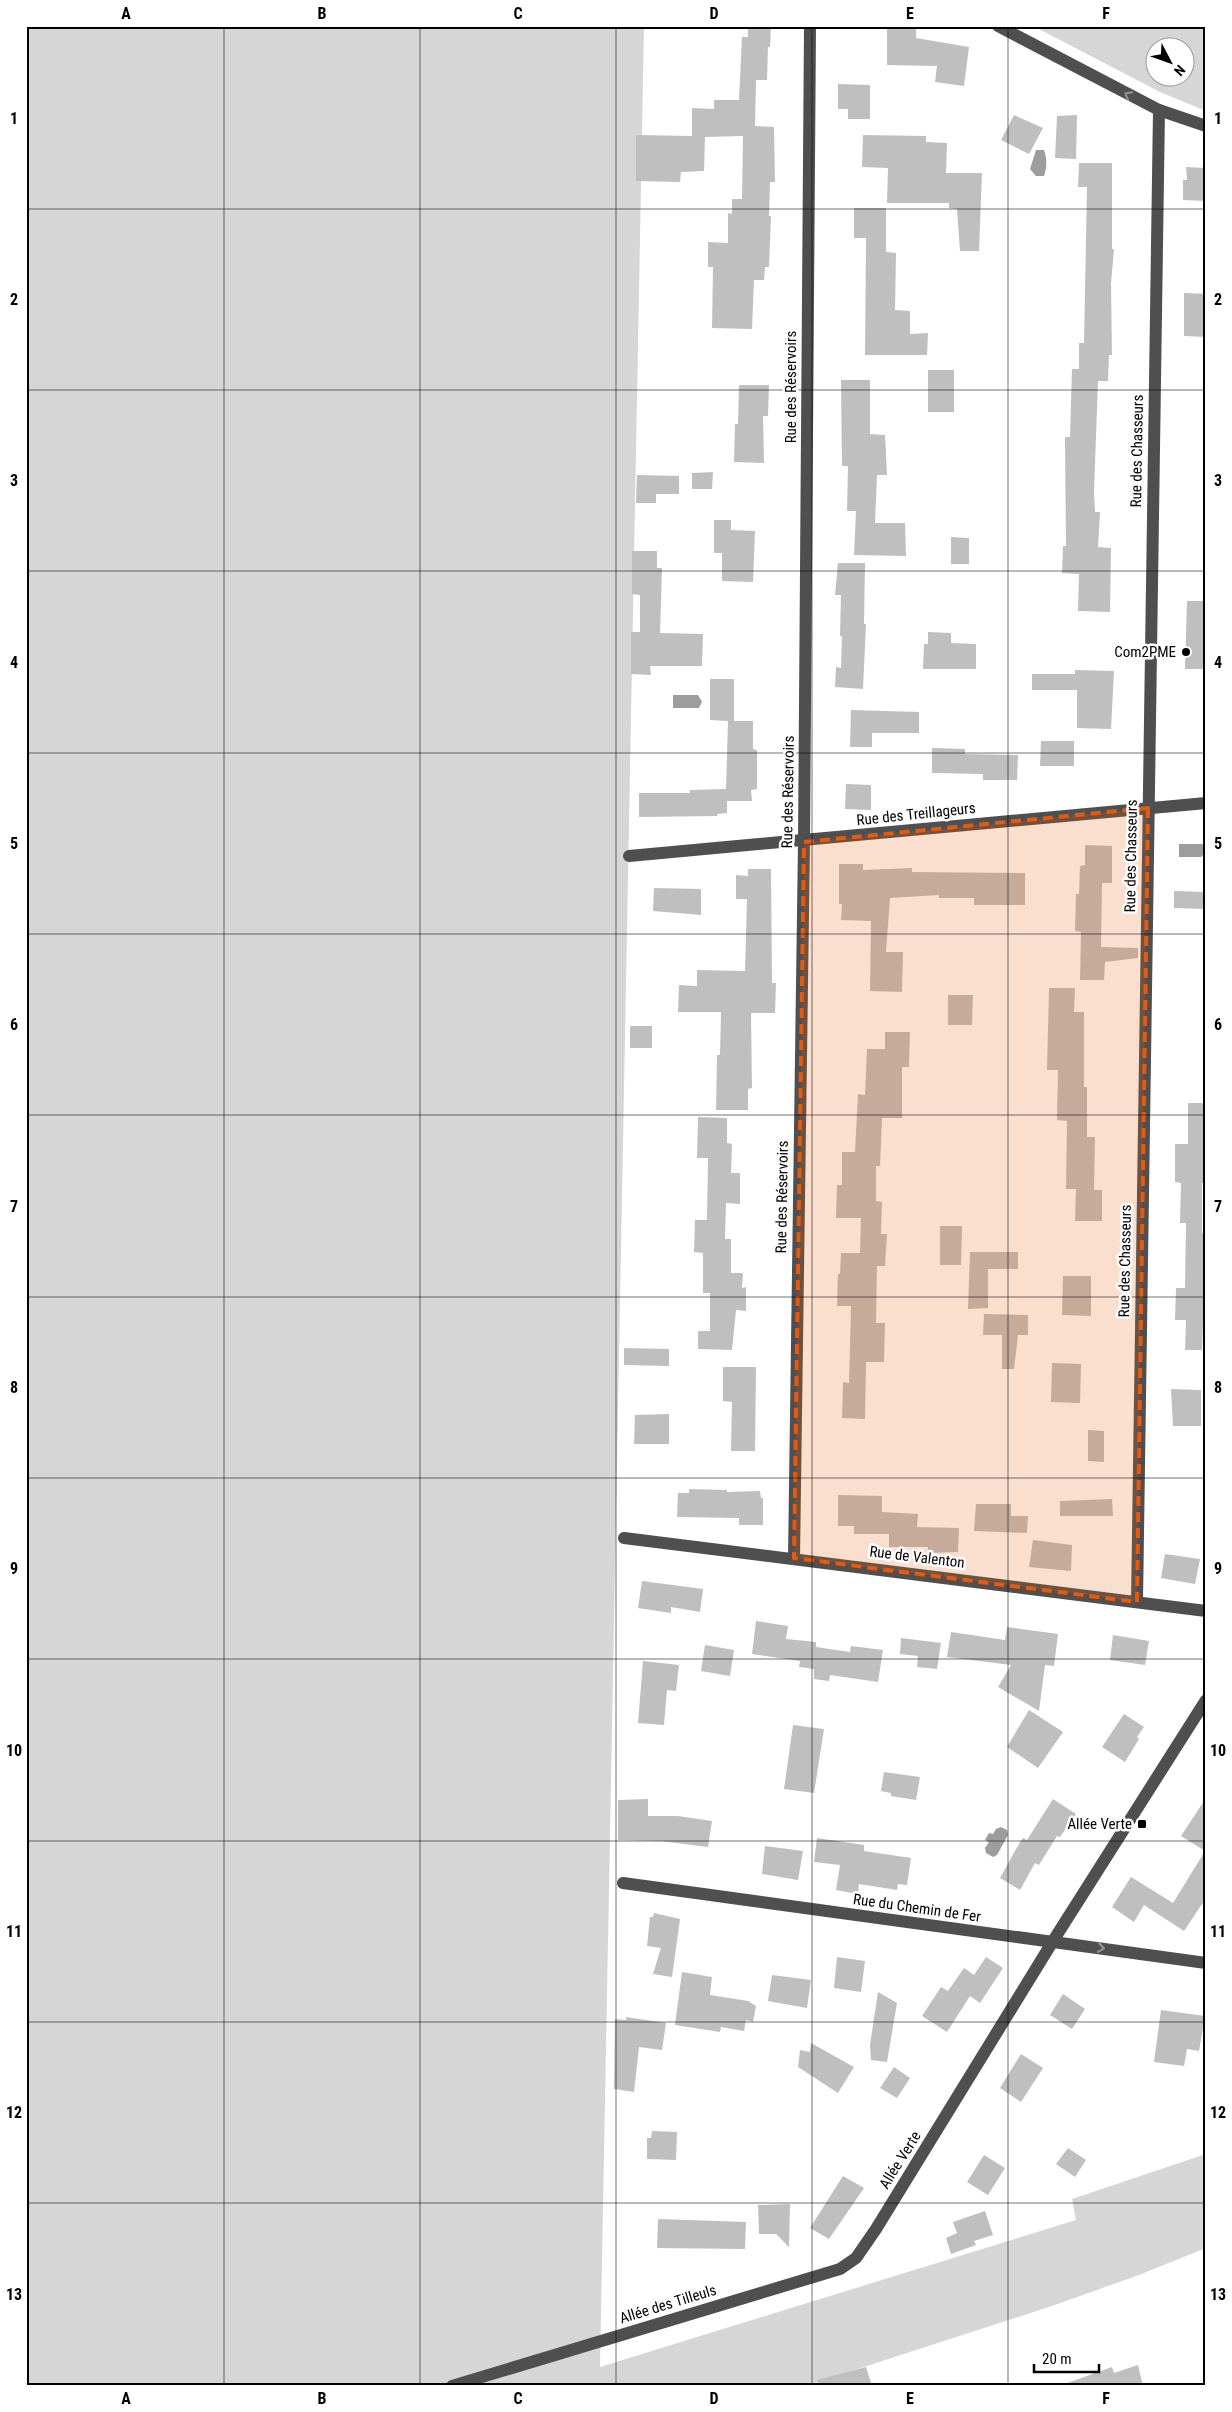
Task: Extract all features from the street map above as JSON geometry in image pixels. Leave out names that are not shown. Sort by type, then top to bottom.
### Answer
[{"type":"street","name":"Rue des Réservoirs","points":[[794,1558],[804,842],[810,26]]},
{"type":"street","points":[[998,26],[1159,110],[1206,126]]},
{"type":"street","name":"Rue des Chasseurs","points":[[1137,1602],[1159,110]]},
{"type":"street","name":"Rue des Treillageurs","points":[[629,856],[804,842],[1206,803]]},
{"type":"street","name":"Rue de Valenton","points":[[624,1538],[1206,1611]]},
{"type":"street","name":"Allée Verte","points":[[876,2229],[1053,1941],[1206,1700]]},
{"type":"street","name":"Rue du Chemin de Fer","points":[[623,1884],[1206,1963]]},
{"type":"street","name":"Allée des Tilleuls","points":[[452,2386],[840,2269],[856,2258],[876,2229]]},
{"type":"highlighted area","points":[[1148,808],[1137,1602],[794,1558],[804,842]]},
{"type":"shaded area","points":[[26,26],[644,26],[600,2367],[1076,2220],[1072,2199],[1206,2154],[1206,2248],[1139,2275],[1049,2307],[805,2386],[26,2386]]},
{"type":"shaded area","points":[[1033,26],[1206,26],[1206,111],[1152,88],[1194,88],[1194,38],[1144,38],[1144,84]]},
{"type":"shaded area","points":[[1036,150],[1044,150],[1046,169],[1044,176],[1036,176],[1030,169]]},
{"type":"shaded area","points":[[673,695],[698,695],[702,702],[699,708],[673,708]]},
{"type":"shaded area","points":[[1179,844],[1202,844],[1205,847],[1205,853],[1201,857],[1179,857]]},
{"type":"shaded area","points":[[1001,1827],[1007,1830],[1008,1835],[997,1855],[993,1857],[986,1853],[985,1848],[989,1842],[985,1840],[989,1833],[993,1834],[996,1829]]},
{"type":"building","points":[[748,26],[771,26],[767,80],[756,80],[755,126],[774,127],[775,182],[770,182],[769,267],[765,267],[764,280],[754,280],[752,329],[712,328],[713,267],[708,267],[708,242],[728,243],[728,213],[732,214],[732,199],[742,199],[743,136],[705,137],[704,171],[681,172],[680,182],[636,181],[636,135],[692,136],[692,108],[714,109],[714,100],[739,100],[742,37],[748,37]]},
{"type":"building","points":[[887,28],[916,29],[916,38],[969,47],[964,86],[935,82],[937,66],[887,65]]},
{"type":"building","points":[[838,84],[870,85],[870,119],[848,119],[848,109],[838,109]]},
{"type":"building","points":[[1014,115],[1043,128],[1029,154],[1001,140]]},
{"type":"building","points":[[1077,115],[1076,159],[1055,158],[1057,116]]},
{"type":"building","points":[[863,135],[926,136],[926,142],[947,143],[946,173],[982,173],[979,251],[960,251],[957,209],[949,208],[949,203],[887,203],[888,168],[862,167]]},
{"type":"building","points":[[1079,163],[1112,163],[1112,249],[1114,249],[1111,284],[1112,355],[1109,355],[1108,381],[1098,381],[1094,492],[1095,512],[1100,512],[1098,547],[1111,548],[1110,612],[1078,611],[1079,574],[1062,573],[1063,546],[1066,546],[1065,437],[1070,437],[1072,369],[1079,369],[1079,343],[1084,343],[1087,187],[1078,187]]},
{"type":"building","points":[[1186,167],[1206,168],[1206,201],[1183,200],[1183,180],[1187,180]]},
{"type":"building","points":[[854,208],[886,208],[886,252],[896,253],[895,310],[910,311],[910,334],[928,333],[927,355],[865,355],[866,238],[854,238]]},
{"type":"building","points":[[1184,293],[1206,294],[1206,337],[1184,336]]},
{"type":"building","points":[[928,370],[954,370],[954,412],[928,412]]},
{"type":"building","points":[[841,380],[870,380],[870,434],[885,435],[887,475],[877,475],[875,523],[905,523],[906,556],[854,555],[856,511],[847,511],[848,466],[842,466]]},
{"type":"building","points":[[739,385],[769,385],[768,416],[763,416],[764,463],[734,462],[735,424],[738,424]]},
{"type":"building","points":[[713,472],[712,489],[692,489],[692,473]]},
{"type":"building","points":[[637,475],[679,476],[679,494],[656,494],[656,503],[636,503]]},
{"type":"building","points":[[714,520],[731,520],[731,530],[755,531],[753,582],[722,581],[722,553],[714,553]]},
{"type":"building","points":[[951,537],[969,538],[969,564],[951,564]]},
{"type":"building","points":[[632,551],[657,551],[657,568],[662,568],[660,633],[703,634],[702,666],[650,666],[651,675],[631,674],[631,632],[640,632],[640,595],[632,594]]},
{"type":"building","points":[[838,563],[865,563],[864,624],[866,624],[863,689],[835,687],[836,667],[841,668],[842,636],[840,636],[841,595],[835,595]]},
{"type":"building","points":[[1187,601],[1206,601],[1206,669],[1185,669]]},
{"type":"building","points":[[928,632],[951,633],[951,643],[976,644],[976,669],[923,669],[924,644],[928,644]]},
{"type":"building","points":[[1075,670],[1114,671],[1111,729],[1077,728],[1077,690],[1032,690],[1032,674],[1075,674]]},
{"type":"building","points":[[710,679],[734,679],[734,721],[753,721],[753,749],[757,750],[757,789],[751,790],[752,801],[727,801],[727,813],[718,814],[717,816],[639,817],[639,793],[690,793],[690,790],[726,789],[728,721],[710,720]]},
{"type":"building","points":[[851,710],[919,712],[919,733],[872,733],[872,747],[850,747]]},
{"type":"building","points":[[1041,741],[1074,741],[1074,766],[1040,766]]},
{"type":"building","points":[[932,748],[965,749],[965,754],[1018,755],[1017,780],[983,780],[983,774],[932,773]]},
{"type":"building","points":[[846,784],[871,785],[871,810],[845,809]]},
{"type":"building","points":[[1085,845],[1112,846],[1112,883],[1102,883],[1101,947],[1138,948],[1138,958],[1105,962],[1104,980],[1080,980],[1081,932],[1075,931],[1076,894],[1079,894],[1080,866],[1085,865]]},
{"type":"building","points":[[839,864],[863,864],[863,870],[912,868],[912,872],[1025,873],[1025,905],[974,905],[974,898],[939,898],[939,895],[890,898],[886,952],[903,952],[902,992],[870,991],[871,921],[841,920],[842,904],[839,904]]},
{"type":"building","points":[[748,869],[771,869],[772,983],[776,983],[775,1013],[751,1013],[752,1088],[748,1089],[748,1110],[716,1110],[717,1055],[720,1055],[721,1012],[678,1012],[679,985],[697,986],[697,970],[745,971],[747,899],[736,899],[736,875],[748,876]]},
{"type":"building","points":[[654,888],[701,889],[701,915],[653,911]]},
{"type":"building","points":[[1174,891],[1206,892],[1206,909],[1174,908]]},
{"type":"building","points":[[1049,988],[1075,988],[1074,1012],[1084,1012],[1084,1087],[1087,1087],[1087,1137],[1095,1137],[1094,1190],[1102,1190],[1102,1221],[1075,1221],[1076,1189],[1066,1189],[1067,1121],[1057,1120],[1058,1070],[1047,1070]]},
{"type":"building","points":[[948,995],[973,995],[972,1025],[948,1025]]},
{"type":"building","points":[[630,1026],[652,1026],[652,1048],[630,1048]]},
{"type":"building","points":[[885,1032],[910,1032],[909,1067],[902,1067],[902,1118],[882,1118],[880,1166],[876,1166],[876,1201],[882,1202],[881,1234],[887,1234],[885,1266],[877,1266],[876,1323],[885,1323],[884,1362],[866,1362],[865,1419],[842,1418],[843,1382],[849,1383],[851,1306],[837,1306],[838,1274],[840,1274],[841,1253],[860,1253],[861,1218],[836,1218],[837,1185],[842,1185],[842,1152],[855,1152],[858,1094],[865,1095],[867,1049],[885,1049]]},
{"type":"building","points":[[1188,1103],[1206,1103],[1206,1184],[1202,1183],[1202,1233],[1206,1233],[1202,1350],[1185,1350],[1186,1320],[1175,1320],[1176,1288],[1185,1288],[1186,1223],[1180,1223],[1181,1183],[1175,1182],[1175,1144],[1188,1144]]},
{"type":"building","points":[[698,1117],[727,1118],[727,1143],[732,1144],[731,1173],[740,1173],[740,1204],[726,1203],[725,1239],[731,1239],[731,1273],[743,1273],[742,1288],[746,1287],[746,1311],[736,1310],[732,1350],[698,1349],[698,1331],[710,1331],[710,1293],[703,1293],[703,1253],[694,1252],[695,1220],[707,1220],[708,1158],[697,1158]]},
{"type":"building","points":[[940,1226],[962,1226],[961,1265],[940,1265]]},
{"type":"building","points":[[970,1252],[1018,1252],[1018,1269],[988,1269],[988,1308],[968,1309]]},
{"type":"building","points":[[1063,1276],[1091,1276],[1091,1316],[1062,1315]]},
{"type":"building","points":[[984,1314],[1028,1315],[1028,1335],[1018,1335],[1014,1369],[1002,1369],[1002,1335],[983,1335]]},
{"type":"building","points":[[624,1348],[669,1349],[669,1366],[624,1365]]},
{"type":"building","points":[[1052,1363],[1081,1364],[1080,1403],[1051,1402]]},
{"type":"building","points":[[723,1367],[756,1367],[755,1451],[731,1451],[732,1402],[723,1401]]},
{"type":"building","points":[[1171,1389],[1201,1390],[1201,1426],[1173,1426]]},
{"type":"building","points":[[669,1414],[669,1444],[634,1444],[635,1415]]},
{"type":"building","points":[[1088,1430],[1104,1431],[1104,1462],[1088,1461]]},
{"type":"building","points":[[689,1489],[727,1490],[727,1492],[760,1491],[761,1498],[763,1498],[763,1525],[739,1525],[739,1518],[677,1517],[678,1493],[689,1493]]},
{"type":"building","points":[[838,1495],[882,1496],[882,1512],[918,1514],[917,1527],[959,1528],[958,1552],[928,1553],[928,1547],[889,1547],[889,1534],[854,1534],[854,1526],[838,1526]]},
{"type":"building","points":[[1112,1499],[1113,1516],[1060,1516],[1060,1501]]},
{"type":"building","points":[[976,1504],[1011,1504],[1011,1516],[1028,1516],[1027,1533],[974,1531]]},
{"type":"building","points":[[1033,1540],[1072,1545],[1071,1571],[1029,1567]]},
{"type":"building","points":[[1165,1554],[1200,1559],[1195,1584],[1161,1578]]},
{"type":"building","points":[[642,1581],[703,1589],[700,1612],[671,1607],[671,1613],[638,1608]]},
{"type":"building","points":[[756,1621],[788,1626],[786,1639],[816,1642],[816,1647],[850,1652],[851,1646],[883,1650],[878,1682],[830,1675],[829,1681],[814,1679],[814,1669],[799,1667],[800,1661],[752,1654]]},
{"type":"building","points":[[1007,1627],[1058,1634],[1054,1666],[1045,1665],[1039,1711],[998,1687],[1011,1665],[947,1657],[951,1632],[1005,1640]]},
{"type":"building","points":[[1113,1635],[1149,1641],[1145,1665],[1110,1660]]},
{"type":"building","points":[[901,1638],[941,1643],[937,1669],[917,1667],[918,1656],[900,1654]]},
{"type":"building","points":[[705,1645],[734,1650],[730,1676],[701,1671]]},
{"type":"building","points":[[643,1661],[679,1665],[676,1691],[667,1690],[664,1725],[638,1723]]},
{"type":"building","points":[[1029,1710],[1063,1732],[1038,1768],[1007,1747]]},
{"type":"building","points":[[1124,1714],[1144,1727],[1125,1762],[1102,1747]]},
{"type":"building","points":[[793,1725],[824,1729],[814,1793],[784,1789]]},
{"type":"building","points":[[884,1772],[920,1777],[916,1800],[891,1796],[891,1793],[881,1791]]},
{"type":"building","points":[[1206,1798],[1206,1898],[1184,1931],[1144,1905],[1134,1922],[1112,1907],[1131,1877],[1173,1903],[1205,1851],[1181,1836]]},
{"type":"building","points":[[648,1799],[648,1816],[678,1816],[712,1821],[708,1847],[661,1841],[618,1840],[618,1800]]},
{"type":"building","points":[[1053,1799],[1076,1814],[1060,1837],[1057,1836],[1039,1865],[1035,1863],[1020,1890],[1000,1878],[1020,1842],[1023,1838],[1027,1840]]},
{"type":"building","points":[[817,1838],[864,1845],[864,1851],[911,1858],[907,1885],[898,1884],[897,1890],[859,1884],[858,1894],[836,1890],[840,1865],[814,1862]]},
{"type":"building","points":[[765,1846],[803,1851],[798,1880],[762,1874]]},
{"type":"building","points":[[654,1913],[680,1919],[672,1977],[653,1974],[661,1948],[647,1946],[650,1917],[653,1917]]},
{"type":"building","points":[[837,1957],[865,1961],[861,1992],[834,1988]]},
{"type":"building","points":[[986,1957],[1003,1968],[980,2003],[970,1996],[947,2032],[922,2016],[941,1987],[948,1991],[964,1968],[974,1975]]},
{"type":"building","points":[[682,1972],[712,1977],[710,1995],[748,2001],[756,2006],[753,2022],[746,2020],[744,2031],[721,2027],[720,2032],[675,2025]]},
{"type":"building","points":[[772,1975],[811,1980],[807,2008],[768,2001]]},
{"type":"building","points":[[878,1992],[897,2003],[887,2062],[871,2060],[870,2045]]},
{"type":"building","points":[[1063,1994],[1085,2009],[1072,2029],[1050,2015]]},
{"type":"building","points":[[1161,2010],[1205,2016],[1199,2051],[1187,2049],[1184,2066],[1154,2062]]},
{"type":"building","points":[[626,2017],[666,2023],[662,2050],[639,2047],[634,2092],[614,2089],[615,2019],[626,2020]]},
{"type":"building","points":[[811,2043],[854,2067],[838,2093],[798,2067],[800,2050],[810,2052]]},
{"type":"building","points":[[1021,2054],[1043,2068],[1021,2102],[1000,2088]]},
{"type":"building","points":[[894,2067],[910,2078],[897,2098],[880,2088]]},
{"type":"building","points":[[652,2131],[677,2132],[676,2160],[647,2159],[647,2138],[651,2138]]},
{"type":"building","points":[[1068,2148],[1086,2160],[1075,2177],[1056,2164]]},
{"type":"building","points":[[984,2155],[1005,2168],[988,2195],[967,2182]]},
{"type":"building","points":[[843,2176],[864,2188],[829,2239],[810,2228]]},
{"type":"building","points":[[790,2204],[789,2247],[776,2234],[759,2234],[758,2205]]},
{"type":"building","points":[[985,2211],[993,2235],[974,2241],[976,2245],[951,2254],[946,2238],[957,2233],[953,2222]]},
{"type":"building","points":[[658,2219],[746,2222],[745,2249],[657,2248]]},
{"type":"building","points":[[1138,2365],[1143,2386],[1066,2386],[1065,2384],[1112,2367],[1114,2373]]},
{"type":"building","points":[[866,2367],[872,2386],[818,2386],[817,2380]]},
{"type":"place","name":"Com2PME","points":[[1186,652]]},
{"type":"place","name":"Allée Verte","points":[[1142,1824]]}]
